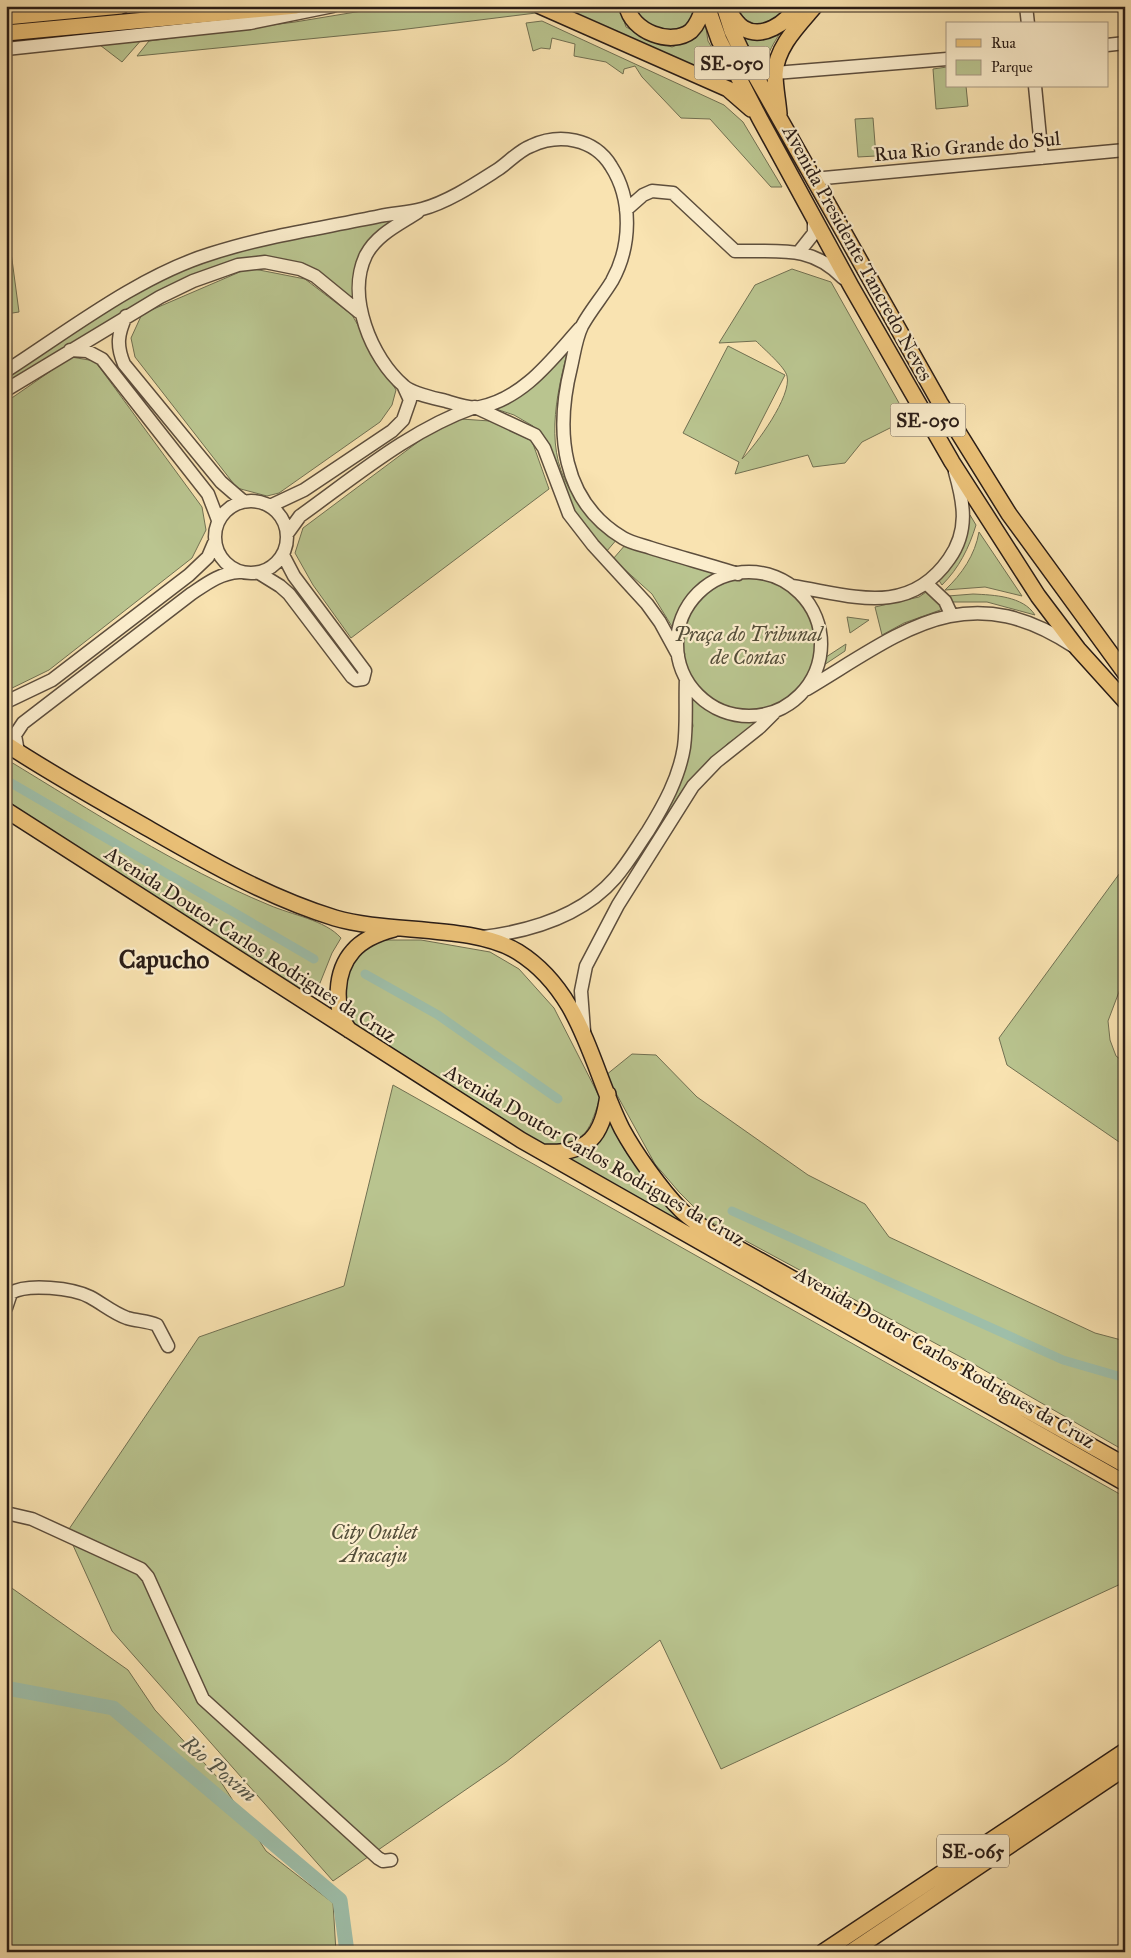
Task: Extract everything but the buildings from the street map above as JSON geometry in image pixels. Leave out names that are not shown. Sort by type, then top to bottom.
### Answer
[{"type":"main road","points":[[6,17],[120,6]]},
{"type":"main road","points":[[6,33],[296,6]]},
{"type":"main road","points":[[540,6],[728,89],[760,119]]},
{"type":"main road","points":[[627,6],[633,20],[646,30],[669,38],[679,37],[690,32],[696,25],[705,6]]},
{"type":"main road","name":"SE-050","points":[[705,6],[719,40],[760,119]]},
{"type":"main road","points":[[724,6],[742,28],[757,32],[780,25],[796,6]]},
{"type":"main road","name":"SE-050","points":[[724,6],[732,31],[780,120]]},
{"type":"main road","points":[[780,120],[775,73],[784,46],[815,6]]},
{"type":"main road","name":"Avenida Presidente Tancredo Neves","points":[[760,119],[851,286],[952,462],[1038,596],[1078,650],[1125,701]]},
{"type":"main road","name":"Avenida Presidente Tancredo Neves","points":[[780,120],[940,403],[1009,514],[1125,673]]},
{"type":"main road","name":"Avenida Doutor Carlos Rodrigues da Cruz","points":[[12,748],[216,868],[296,906],[339,919],[480,938]]},
{"type":"main road","name":"Avenida Doutor Carlos Rodrigues da Cruz","points":[[6,810],[350,1032],[541,1152],[711,1246],[1125,1483]]},
{"type":"main road","points":[[350,1032],[342,1021],[339,1006],[340,980],[346,962],[361,944],[395,928]]},
{"type":"main road","points":[[480,938],[516,951],[543,972],[568,1002],[585,1036]]},
{"type":"main road","name":"Avenida Doutor Carlos Rodrigues da Cruz","points":[[585,1036],[623,1129],[664,1191],[682,1211],[709,1232],[1125,1465]]},
{"type":"main road","points":[[541,1152],[559,1153],[590,1142],[603,1121],[608,1093]]},
{"type":"main road","name":"SE-065","points":[[823,1952],[1125,1751]]},
{"type":"main road","name":"SE-065","points":[[850,1952],[1125,1768]]},
{"type":"street","points":[[6,49],[250,23],[333,6]]},
{"type":"street","points":[[1026,6],[1028,22]]},
{"type":"street","points":[[1108,45],[1125,44]]},
{"type":"street","points":[[775,73],[946,59]]},
{"type":"street","points":[[1035,88],[1042,158]]},
{"type":"street","points":[[270,506],[304,490],[392,431],[403,420],[410,400],[404,387],[369,337],[360,312],[360,285],[366,254],[374,244],[388,231],[423,209],[449,198],[498,169],[531,146],[568,139],[579,140],[595,148],[611,165],[626,210],[626,240],[622,258],[610,284],[581,328],[529,383],[497,400],[439,421],[416,434],[300,516],[287,534]]},
{"type":"street","name":"Rua Rio Grande do Sul","points":[[813,179],[1125,150]]},
{"type":"street","points":[[626,210],[643,195],[652,192],[672,193],[735,251],[799,252],[824,261],[851,286]]},
{"type":"street","points":[[6,371],[79,323],[149,281],[207,255],[278,236],[423,209]]},
{"type":"street","points":[[799,252],[814,233],[814,216]]},
{"type":"street","points":[[6,390],[126,316],[176,289],[223,269],[238,265],[265,262],[288,265],[315,276],[360,312]]},
{"type":"street","points":[[126,316],[118,334],[118,344],[124,364],[220,482],[243,501]]},
{"type":"street","points":[[581,328],[563,410],[562,436],[571,477],[583,501],[599,520],[625,539],[738,574],[763,574],[792,586],[867,598],[904,595],[935,578],[953,554],[963,529],[962,495],[952,462]]},
{"type":"street","points":[[70,350],[88,351],[102,359],[208,494],[218,520]]},
{"type":"street","points":[[404,387],[454,403],[475,407],[535,435],[544,448],[569,514],[592,545],[647,604],[660,622],[678,654],[686,679],[697,694],[720,710],[750,716],[775,712]]},
{"type":"street","points":[[12,748],[15,735],[23,723],[191,594],[219,576],[229,572],[259,573],[268,569],[283,555],[287,534],[285,523],[279,513],[262,502],[243,501],[233,505],[218,520],[214,532],[214,544],[219,556],[239,572]]},
{"type":"street","points":[[6,702],[52,680],[189,576],[202,564],[214,544]]},
{"type":"street","points":[[259,573],[289,594],[352,677],[356,680],[363,679],[366,676],[365,671],[294,576],[283,555]]},
{"type":"street","points":[[678,654],[679,627],[690,604],[714,582],[738,574]]},
{"type":"street","points":[[927,584],[945,601],[951,614]]},
{"type":"street","points":[[792,586],[807,601],[818,622],[822,640],[821,656],[814,676],[805,690]]},
{"type":"street","points":[[585,1036],[582,991],[586,966],[618,905],[693,786],[716,762],[760,727],[775,712],[790,704],[805,690],[915,626],[951,614],[980,612],[1014,617],[1054,633],[1078,650]]},
{"type":"street","points":[[480,938],[512,934],[540,925],[579,907],[614,879],[628,861],[665,800],[677,774],[685,734],[686,679]]},
{"type":"street","points":[[628,861],[642,867]]},
{"type":"street","points":[[6,1308],[11,1293],[19,1289],[46,1288],[75,1292],[90,1296],[127,1318],[157,1325],[168,1346]]},
{"type":"street","points":[[6,1513],[32,1519],[141,1569],[148,1577],[203,1699],[378,1858],[383,1861],[391,1860]]},
{"type":"green space","points":[[392,6],[494,6],[536,13],[399,30],[137,56],[149,41],[295,22]]},
{"type":"green space","points":[[558,6],[619,6],[626,27],[658,43],[672,47],[696,38],[705,22],[708,41],[737,90],[584,17]]},
{"type":"green space","points":[[630,6],[694,6],[694,19],[686,28],[671,31],[653,29],[636,20]]},
{"type":"green space","points":[[738,6],[796,6],[767,26],[753,23],[746,19],[742,16]]},
{"type":"green space","points":[[542,21],[724,105],[743,122],[782,187],[771,187],[710,119],[681,118],[642,77],[635,66],[624,69],[623,74],[606,62],[574,56],[575,44],[552,38],[550,49],[541,48],[533,51],[526,23]]},
{"type":"green space","points":[[783,29],[773,44],[766,64],[767,90],[737,35],[755,37]]},
{"type":"green space","points":[[143,38],[122,62],[96,42]]},
{"type":"green space","points":[[946,67],[946,88],[966,88],[968,106],[936,109],[933,69]]},
{"type":"green space","points":[[873,118],[876,156],[858,157],[855,119]]},
{"type":"green space","points":[[403,215],[375,239],[357,301],[307,266],[223,266],[6,385],[6,376],[124,300],[173,274],[223,254],[249,247]]},
{"type":"green space","points":[[11,252],[19,312],[6,314],[6,253]]},
{"type":"green space","points":[[249,268],[305,279],[352,315],[396,390],[392,405],[380,422],[279,493],[267,496],[237,488],[135,357],[131,338],[142,314]]},
{"type":"green space","points":[[792,269],[831,282],[908,419],[862,442],[845,463],[813,467],[808,455],[735,474],[739,462],[683,433],[728,346],[785,375],[742,459],[772,420],[787,385],[785,372],[756,341],[719,343],[755,285]]},
{"type":"green space","points":[[568,350],[556,405],[555,443],[558,461],[564,479],[574,495],[618,538],[606,552],[581,523],[565,494],[547,440],[533,426],[514,415],[496,409],[523,394],[542,379]]},
{"type":"green space","points":[[71,357],[95,361],[202,507],[206,530],[192,558],[49,670],[6,691],[6,402]]},
{"type":"green space","points":[[461,419],[490,421],[532,441],[549,489],[351,638],[313,585],[295,553],[303,528],[434,430]]},
{"type":"green space","points":[[970,515],[976,525],[970,542],[958,565],[942,585],[938,579],[967,535]]},
{"type":"green space","points":[[979,532],[1022,596],[985,587],[945,590],[967,564]]},
{"type":"green space","points":[[626,544],[718,572],[684,604],[676,633],[652,594],[613,559]]},
{"type":"green space","name":"Praça do Tribunal de Contas","points":[[749,574],[763,575],[776,579],[800,594],[815,618],[819,631],[819,659],[815,672],[800,696],[776,711],[763,715],[749,716],[735,715],[722,711],[698,696],[683,672],[679,659],[678,645],[679,631],[683,618],[698,594],[722,579],[735,575]]},
{"type":"green space","points":[[929,590],[935,593],[943,609],[904,623],[882,635],[875,607],[919,597]]},
{"type":"green space","points":[[973,594],[999,596],[1016,600],[1030,609],[1035,615],[987,602],[951,602],[948,596]]},
{"type":"green space","points":[[847,617],[869,620],[850,633]]},
{"type":"green space","points":[[846,644],[845,651],[821,667],[823,659]]},
{"type":"green space","points":[[689,695],[707,709],[722,717],[760,721],[727,744],[681,792],[641,859],[637,857],[681,773],[693,726]]},
{"type":"green space","points":[[6,759],[168,856],[235,890],[269,905],[317,922],[334,932],[341,938],[332,953],[318,988],[306,995],[279,980],[6,801]]},
{"type":"green space","points":[[1125,866],[1125,976],[1108,1021],[1110,1040],[1116,1056],[1125,1063],[1125,1146],[1007,1065],[999,1038]]},
{"type":"green space","points":[[373,940],[421,940],[490,952],[519,969],[554,1008],[600,1098],[592,1121],[583,1135],[569,1142],[545,1149],[349,1030],[342,967]]},
{"type":"green space","points":[[632,1054],[656,1055],[697,1097],[808,1175],[865,1204],[889,1237],[1095,1333],[1125,1341],[1125,1451],[970,1362],[707,1220],[655,1164],[606,1075]]},
{"type":"green space","name":"City Outlet Aracaju","points":[[393,1085],[1125,1497],[1125,1582],[721,1769],[660,1640],[506,1762],[333,1881],[112,1631],[67,1532],[199,1337],[344,1286]]},
{"type":"green space","points":[[609,1117],[624,1149],[635,1164],[695,1233],[566,1158],[584,1153],[595,1146],[603,1134]]},
{"type":"green space","points":[[6,1584],[128,1670],[155,1710],[219,1779],[266,1851],[333,1903],[336,1952],[6,1952]]},
{"type":"waterway","points":[[6,780],[314,959]]},
{"type":"waterway","points":[[365,974],[438,1015],[558,1099]]},
{"type":"waterway","points":[[732,1211],[1063,1360],[1125,1378]]},
{"type":"waterway","name":"Rio Poxim","points":[[6,1688],[113,1708],[340,1900],[347,1952]]},
{"type":"district","name":"Capucho","points":[[164,959]]}]
